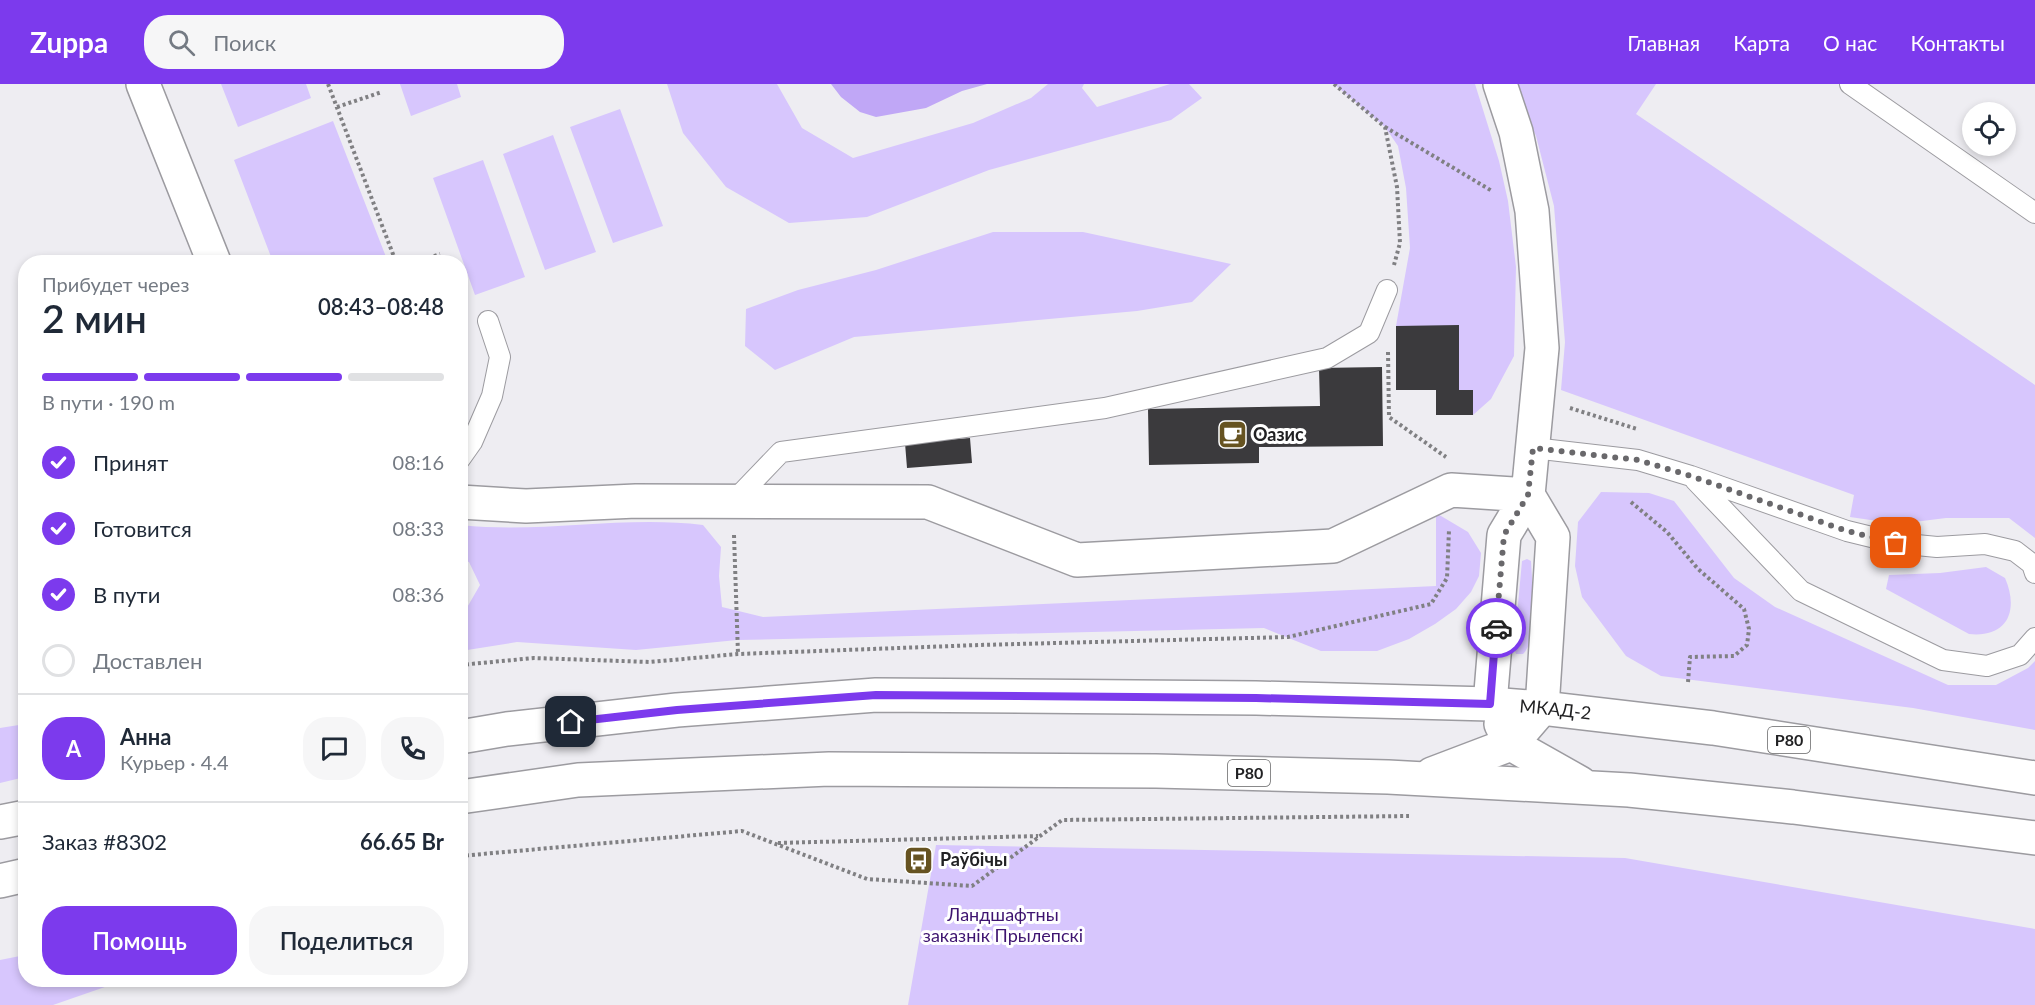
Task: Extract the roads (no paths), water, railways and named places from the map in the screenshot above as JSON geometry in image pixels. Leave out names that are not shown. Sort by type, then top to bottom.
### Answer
[{"type":"main road","points":[[143,84],[211,255]]},
{"type":"main road","points":[[1500,84],[1516,132],[1532,211],[1542,348],[1528,495],[1504,535],[1490,704],[1511,744],[1587,788]]},
{"type":"main road","points":[[468,502],[526,506],[636,501],[928,501],[1077,560],[1333,546],[1451,490],[1528,495]]},
{"type":"main road","points":[[1422,778],[1511,744],[1542,708],[1553,537],[1528,495]]},
{"type":"main road","name":"МКАД-2","points":[[468,736],[507,729],[677,710],[876,695],[1256,698],[1490,704],[1713,728],[2035,778]]},
{"type":"main road","name":"Р80","points":[[468,796],[578,780],[828,769],[1156,771],[1422,778],[1629,790],[1792,807],[2035,838]]},
{"type":"main road","points":[[0,822],[18,819]]},
{"type":"main road","points":[[0,881],[18,877]]},
{"type":"lane","points":[[1850,84],[2035,213]]},
{"type":"lane","points":[[733,501],[781,452],[1105,408],[1328,358],[1369,333],[1387,290]]},
{"type":"lane","points":[[468,448],[492,396],[500,357],[488,321]]},
{"type":"lane","points":[[1533,448],[1638,460],[1691,476],[1847,531],[1896,543],[1937,547],[1985,544],[2015,551],[2031,564],[2035,573]]},
{"type":"lane","points":[[1691,476],[1801,591],[1943,660],[1988,666],[2020,655],[2035,638]]},
{"type":"place","name":"Оазис","points":[[1232,435]]},
{"type":"place","name":"Раўбічы","points":[[919,860]]},
{"type":"park label","name":"Ландшафтны заказнік Прылепскі","points":[[1003,925]]}]
